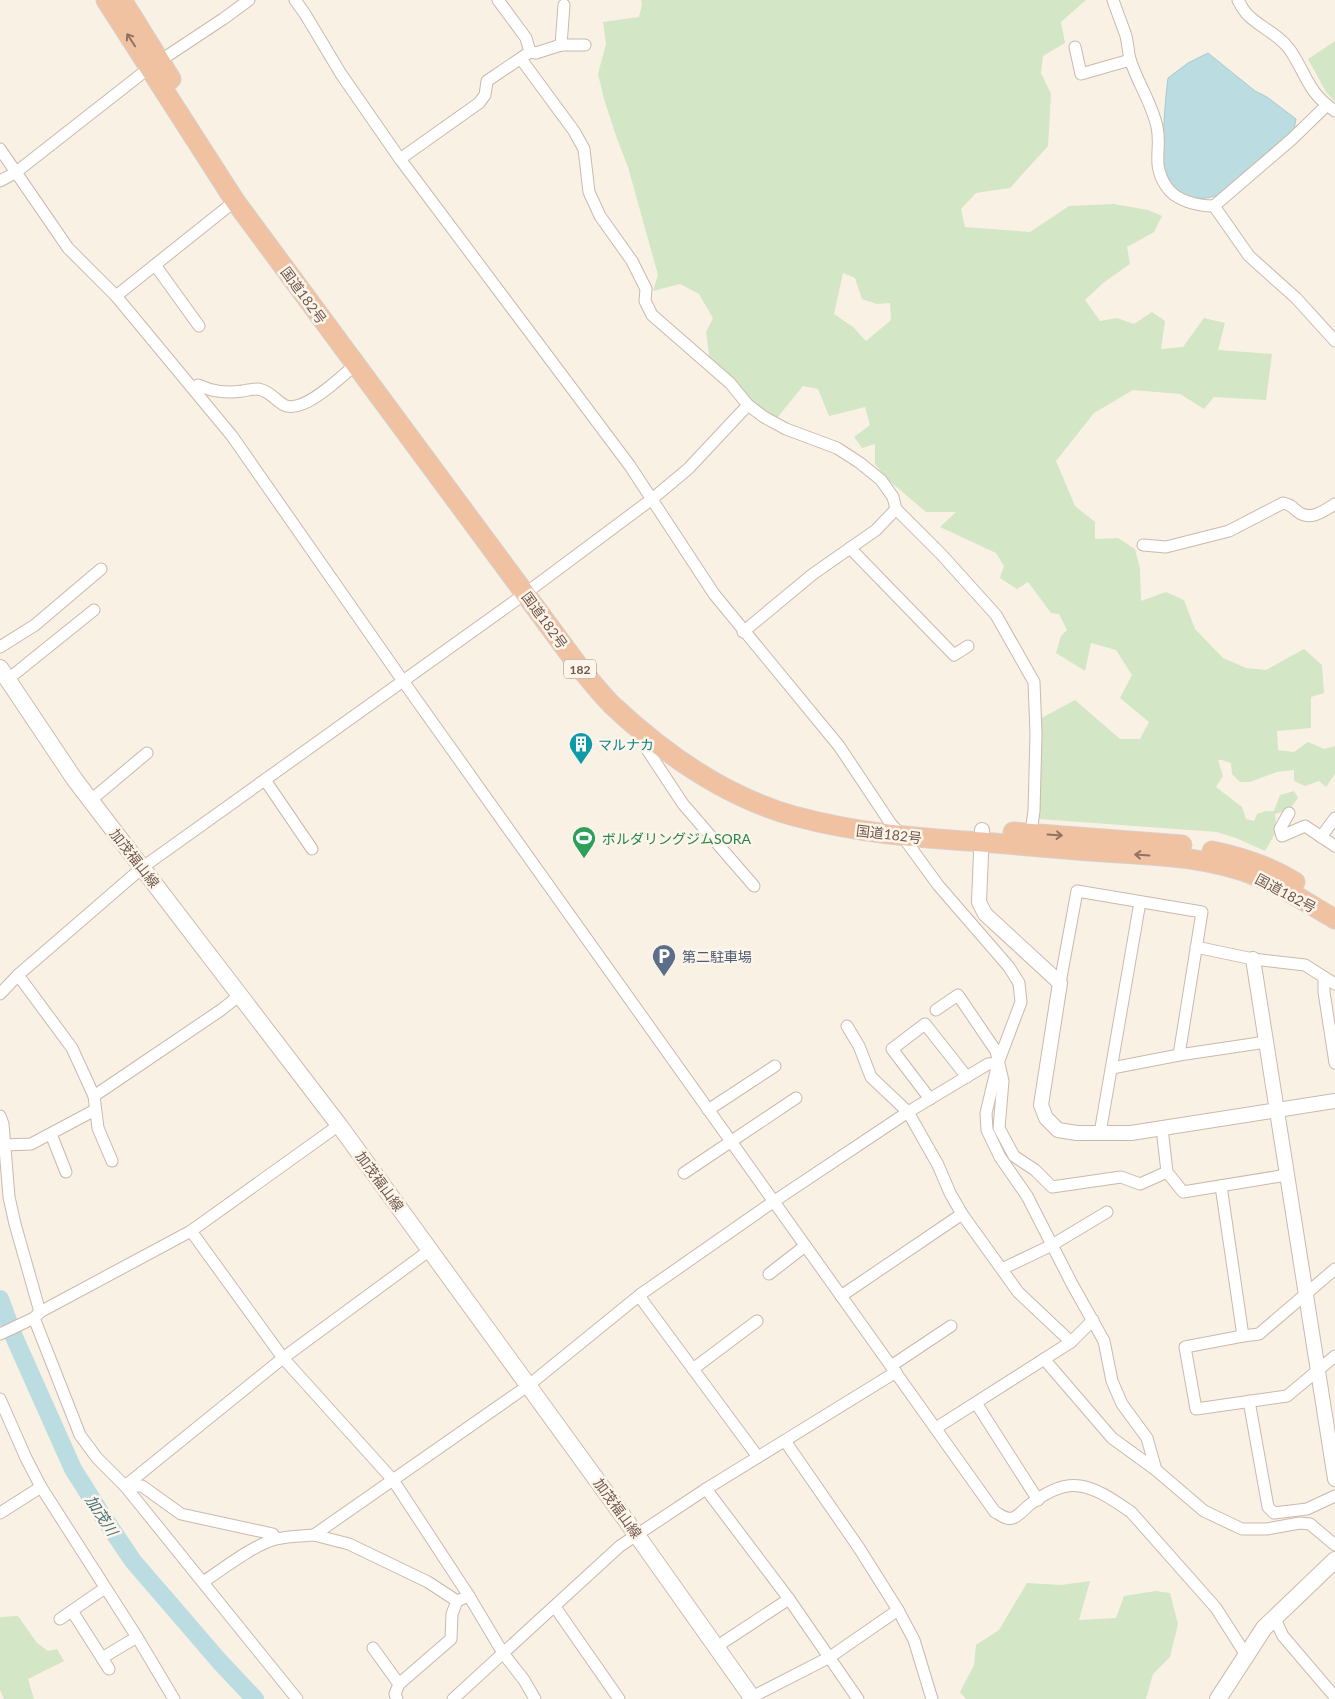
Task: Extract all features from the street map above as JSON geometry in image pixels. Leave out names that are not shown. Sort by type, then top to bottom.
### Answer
[{"type":"highway","name":"国道182号","points":[[106,0],[186,104],[246,194],[531,590],[580,668],[611,704],[648,736],[702,774],[749,799],[792,815],[845,828],[1030,840],[1181,858],[1230,868],[1259,877],[1335,919]]},
{"type":"highway","name":"国道182号","points":[[122,0],[155,65],[234,201],[356,365],[531,590],[613,687],[643,716],[678,744],[712,766],[752,786],[794,803],[897,830]]},
{"type":"highway","name":"国道182号","points":[[1030,840],[1185,845],[1238,856],[1266,866],[1335,905]]},
{"type":"main road","name":"加茂福山線","points":[[4,674],[91,800],[339,1124],[636,1534],[751,1698]]},
{"type":"main road","points":[[1218,1699],[1264,1628],[1335,1560]]},
{"type":"street","points":[[0,181],[15,173],[155,65],[249,0]]},
{"type":"street","points":[[295,0],[341,74],[400,159],[630,466],[709,587],[743,632],[839,746],[938,885],[989,942],[1019,983],[1021,1002],[998,1063],[986,1113],[987,1130],[1000,1157],[1027,1196],[1104,1341],[1112,1381],[1122,1404],[1148,1438],[1156,1470]]},
{"type":"street","points":[[498,0],[526,38],[526,55],[584,149],[590,192],[600,216],[632,261],[646,288],[644,301],[652,315],[730,383],[748,405],[764,417],[786,428],[837,448],[881,480],[893,498],[896,509],[941,554],[996,615],[1034,682],[1036,734],[1034,810],[1030,840]]},
{"type":"street","points":[[1113,0],[1127,38],[1130,60],[1158,128],[1157,162],[1160,174],[1167,188],[1180,198],[1204,206],[1214,206],[1331,108],[1310,86],[1290,50],[1275,34],[1247,14],[1238,0]]},
{"type":"street","points":[[561,45],[564,5]]},
{"type":"street","points":[[400,159],[479,103],[485,95],[487,80],[526,55],[561,45],[585,46]]},
{"type":"street","points":[[1075,46],[1081,74],[1130,60]]},
{"type":"street","points":[[0,149],[15,173],[33,194],[68,248],[116,296],[238,444],[403,681],[995,1512],[1005,1518],[1013,1518],[1050,1492],[1067,1486],[1092,1489],[1114,1500],[1131,1512],[1216,1608],[1246,1655]]},
{"type":"street","points":[[116,296],[234,201]]},
{"type":"street","points":[[1214,206],[1249,256],[1296,298],[1335,341]]},
{"type":"street","points":[[155,265],[199,326]]},
{"type":"street","points":[[193,388],[198,385],[212,391],[225,392],[256,389],[269,393],[285,406],[291,406],[303,404],[321,395],[356,365]]},
{"type":"street","points":[[0,994],[18,975],[143,867],[531,590],[652,499],[688,469],[748,405]]},
{"type":"street","points":[[1143,545],[1166,548],[1229,531],[1283,503],[1292,505],[1298,512],[1306,516],[1320,514],[1335,504]]},
{"type":"street","points":[[743,632],[813,574],[876,530],[896,509]]},
{"type":"street","points":[[850,548],[954,655],[968,646]]},
{"type":"street","points":[[0,646],[35,625],[101,569]]},
{"type":"street","points":[[4,674],[94,610]]},
{"type":"street","points":[[648,736],[648,751],[683,804],[754,886]]},
{"type":"street","points":[[91,800],[147,753]]},
{"type":"street","points":[[264,780],[312,849]]},
{"type":"street","points":[[1289,813],[1280,829],[1282,836],[1306,826],[1335,846]]},
{"type":"street","points":[[1321,837],[1335,818]]},
{"type":"street","points":[[983,836],[979,902],[985,914],[1060,983]]},
{"type":"street","points":[[1178,1055],[1202,912],[1077,891],[1060,983],[1041,1105],[1046,1118],[1058,1130],[1078,1133],[1131,1133],[1335,1101]]},
{"type":"street","points":[[1100,1133],[1140,902]]},
{"type":"street","points":[[1196,947],[1253,958],[1306,965],[1335,984]]},
{"type":"street","points":[[1253,958],[1335,1479]]},
{"type":"street","points":[[18,975],[72,1048],[94,1096],[98,1128],[112,1161]]},
{"type":"street","points":[[1324,977],[1324,992],[1335,1063]]},
{"type":"street","points":[[94,1096],[221,1010],[240,995]]},
{"type":"street","points":[[936,1010],[958,995],[996,1050],[1003,1081],[999,1128],[1014,1156],[1035,1170],[1052,1187],[1121,1177],[1140,1184],[1167,1172]]},
{"type":"street","points":[[930,1099],[892,1049],[925,1024],[967,1077]]},
{"type":"street","points":[[847,1026],[859,1046],[871,1077],[908,1112],[938,1165],[950,1194],[962,1214],[1018,1292],[1071,1342]]},
{"type":"street","points":[[1112,1068],[1178,1055],[1266,1042]]},
{"type":"street","points":[[314,1535],[529,1385],[641,1294],[773,1202],[908,1112],[988,1064],[998,1063]]},
{"type":"street","points":[[708,1110],[775,1066]]},
{"type":"street","points":[[684,1173],[796,1098]]},
{"type":"street","points":[[5,1145],[31,1144],[95,1110]]},
{"type":"street","points":[[0,1116],[3,1124],[11,1206],[37,1315],[53,1370],[80,1435],[97,1458],[125,1486],[297,1699]]},
{"type":"street","points":[[3,1333],[191,1231],[339,1124]]},
{"type":"street","points":[[1162,1128],[1167,1172],[1182,1192],[1287,1175]]},
{"type":"street","points":[[51,1134],[66,1172]]},
{"type":"street","points":[[1220,1186],[1244,1336]]},
{"type":"street","points":[[1002,1269],[1052,1245],[1107,1212]]},
{"type":"street","points":[[841,1296],[962,1214]]},
{"type":"street","points":[[191,1231],[283,1358],[393,1480],[469,1596],[503,1653],[524,1680],[534,1699]]},
{"type":"street","points":[[769,1274],[805,1246]]},
{"type":"street","points":[[125,1486],[283,1358],[430,1250]]},
{"type":"street","points":[[1335,1269],[1259,1334],[1185,1347],[1196,1409],[1287,1396],[1335,1356]]},
{"type":"street","points":[[641,1294],[642,1300],[758,1457]]},
{"type":"street","points":[[936,1428],[1071,1342],[1093,1320]]},
{"type":"street","points":[[693,1369],[757,1321]]},
{"type":"street","points":[[453,1699],[620,1546],[636,1534],[706,1488],[785,1441],[893,1369],[951,1326]]},
{"type":"street","points":[[1044,1359],[1112,1438],[1156,1470],[1204,1511],[1242,1529],[1268,1529],[1300,1523],[1310,1524],[1335,1545]]},
{"type":"street","points":[[0,1399],[41,1487],[137,1637],[174,1699]]},
{"type":"street","points":[[1249,1401],[1268,1507],[1274,1513],[1307,1509],[1335,1496]]},
{"type":"street","points":[[976,1403],[1038,1500]]},
{"type":"street","points":[[785,1441],[859,1548],[898,1610],[914,1640],[932,1699]]},
{"type":"street","points":[[125,1486],[142,1486],[181,1514],[273,1534],[275,1540]]},
{"type":"street","points":[[0,1514],[41,1487]]},
{"type":"street","points":[[706,1488],[789,1599],[858,1699]]},
{"type":"street","points":[[202,1582],[262,1545],[275,1540],[314,1535],[349,1544],[428,1582],[457,1601]]},
{"type":"street","points":[[60,1619],[105,1588]]},
{"type":"street","points":[[397,1699],[395,1694],[399,1684],[451,1639],[452,1614],[457,1601],[469,1596]]},
{"type":"street","points":[[716,1648],[789,1599]]},
{"type":"street","points":[[554,1607],[619,1699]]},
{"type":"street","points":[[751,1698],[830,1658],[898,1610]]},
{"type":"street","points":[[72,1611],[110,1669]]},
{"type":"street","points":[[1274,1618],[1283,1636],[1335,1697]]},
{"type":"street","points":[[102,1658],[137,1637]]},
{"type":"street","points":[[372,1648],[399,1684]]},
{"type":"green space","points":[[641,0],[1086,0],[1061,22],[1065,43],[1043,56],[1041,73],[1051,94],[1048,146],[1010,188],[976,193],[961,209],[965,227],[1030,232],[1069,206],[1114,204],[1148,210],[1162,216],[1154,232],[1127,247],[1130,264],[1103,283],[1085,300],[1100,321],[1117,318],[1134,324],[1152,312],[1165,321],[1161,349],[1183,347],[1204,318],[1225,323],[1218,350],[1272,354],[1266,400],[1214,397],[1204,409],[1180,394],[1133,390],[1094,413],[1056,461],[1075,506],[1095,522],[1095,539],[1118,538],[1135,549],[1140,569],[1141,601],[1166,592],[1184,600],[1195,629],[1223,658],[1246,668],[1266,670],[1304,649],[1322,665],[1324,693],[1311,697],[1311,728],[1277,731],[1278,750],[1294,752],[1308,742],[1324,749],[1335,746],[1335,774],[1326,787],[1319,781],[1305,786],[1294,781],[1294,770],[1277,772],[1250,782],[1240,782],[1232,774],[1231,763],[1218,760],[1223,776],[1216,787],[1242,807],[1246,819],[1254,821],[1257,814],[1274,811],[1280,795],[1294,791],[1298,798],[1289,810],[1275,814],[1277,830],[1265,851],[1217,832],[1039,819],[1036,721],[1075,700],[1120,739],[1140,739],[1149,722],[1120,698],[1132,675],[1116,650],[1091,643],[1085,671],[1056,653],[1061,636],[1067,630],[1059,614],[1051,613],[1028,582],[1017,589],[1000,578],[1004,566],[996,553],[940,527],[956,512],[926,512],[887,479],[875,464],[875,444],[862,448],[854,437],[870,425],[865,407],[829,416],[818,389],[803,386],[777,418],[748,400],[710,361],[706,332],[713,318],[699,294],[680,284],[653,291],[658,275],[628,167],[604,99],[598,74],[606,44],[603,22],[639,17]],"holes":[[[843,273],[855,278],[862,299],[877,304],[890,303],[891,320],[866,341],[853,327],[834,314]]]},
{"type":"green space","points":[[1335,41],[1335,102],[1326,92],[1308,59]]},
{"type":"green space","points":[[1090,1581],[1079,1620],[1116,1618],[1124,1596],[1156,1591],[1170,1593],[1178,1624],[1170,1657],[1153,1674],[1146,1699],[966,1699],[960,1692],[974,1665],[976,1645],[999,1630],[1027,1583],[1061,1585]]},
{"type":"green space","points":[[18,1616],[37,1643],[48,1651],[57,1649],[64,1661],[28,1679],[34,1699],[4,1699],[0,1690],[0,1617]]},
{"type":"water","points":[[1208,53],[1255,91],[1267,97],[1296,119],[1294,129],[1223,193],[1213,197],[1194,198],[1178,192],[1171,185],[1162,167],[1166,94],[1168,78],[1188,63]]},
{"type":"waterway","name":"加茂川","points":[[0,1299],[15,1339],[73,1469],[102,1515],[133,1561],[220,1662],[255,1699]]},
{"type":"place","name":"マルナカ","points":[[581,765]]},
{"type":"place","name":"ボルダリングジムSORA","points":[[584,859]]},
{"type":"place","name":"第二駐車場","points":[[664,977]]}]
